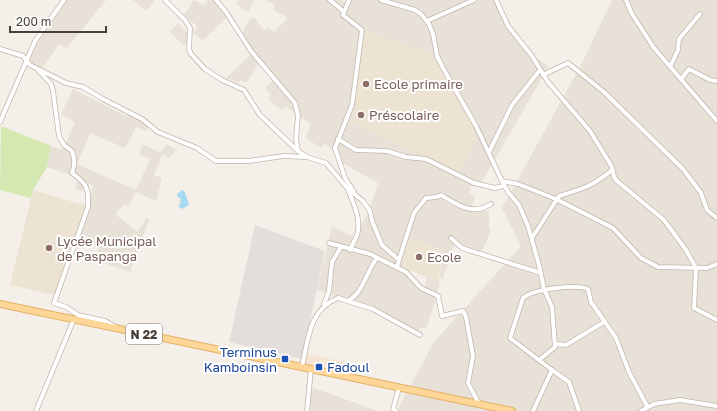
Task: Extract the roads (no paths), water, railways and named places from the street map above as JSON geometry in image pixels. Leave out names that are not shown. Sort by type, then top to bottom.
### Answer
[{"type":"main road","name":"N 22","points":[[0,304],[479,404],[486,408],[512,411]]},
{"type":"street","points":[[0,122],[35,41],[64,0]]},
{"type":"street","points":[[165,0],[185,20],[190,28],[189,49],[191,54],[205,69],[244,90],[260,115],[298,151],[307,157]]},
{"type":"street","points":[[216,0],[226,12],[252,53],[295,103],[298,116],[296,139],[298,151]]},
{"type":"street","points":[[330,0],[343,11],[343,15],[346,18],[362,30],[352,105],[335,148],[345,178],[357,196],[370,211],[372,221],[382,245],[399,260]]},
{"type":"street","points":[[343,11],[349,0]]},
{"type":"street","points":[[381,0],[415,10],[422,14],[433,34],[435,48],[442,68],[489,152],[504,186],[519,205],[532,238],[544,289],[552,307],[555,344],[552,350],[539,360]]},
{"type":"street","points":[[427,22],[474,0]]},
{"type":"street","points":[[496,0],[508,26],[532,56],[543,75],[590,131],[610,163],[614,177],[623,188],[664,220],[680,239],[696,268],[694,308],[717,320]]},
{"type":"street","points":[[626,0],[647,39],[717,121]]},
{"type":"street","points":[[670,67],[678,50],[679,40],[700,14]]},
{"type":"street","points":[[0,49],[22,56],[38,69],[51,84],[54,91],[54,109],[59,136],[64,145],[72,151],[75,163],[72,173],[87,187],[89,195],[88,207],[54,303],[66,307],[78,315],[105,321],[115,325],[118,328]]},
{"type":"street","points":[[543,75],[568,63],[592,81],[683,169],[698,188],[707,210],[717,218]]},
{"type":"street","points":[[681,79],[690,68],[710,80],[717,82]]},
{"type":"street","points":[[38,69],[51,74],[66,83],[83,87],[142,119],[158,132],[197,148],[216,161],[249,161],[284,156],[307,157],[326,163],[348,189],[357,196]]},
{"type":"street","points":[[489,152],[512,105],[540,70]]},
{"type":"street","points":[[338,139],[356,150],[388,151],[406,157],[426,159],[474,183],[490,188],[504,186]]},
{"type":"street","points":[[532,238],[559,196],[586,189],[612,170]]},
{"type":"street","points":[[502,181],[518,184],[556,199],[613,228],[641,258],[658,268],[707,268],[717,264]]},
{"type":"street","points":[[348,189],[356,209],[358,224],[357,235],[350,250]]},
{"type":"street","points":[[397,268],[414,213],[426,198],[437,197],[440,195],[463,208],[472,209],[483,209],[491,204]]},
{"type":"street","points":[[451,238],[462,248],[541,273]]},
{"type":"street","points":[[329,243],[350,250],[370,254],[406,272],[421,288],[438,296],[442,316],[463,311],[466,317],[474,356],[468,383],[479,404]]},
{"type":"street","points":[[302,367],[312,323],[330,291],[332,262],[341,247]]},
{"type":"street","points":[[349,300],[354,297],[369,267],[377,258]]},
{"type":"street","points":[[579,411],[569,382],[510,338],[523,298],[544,289],[588,288],[591,302],[616,338],[629,372],[648,406]]},
{"type":"street","points":[[322,307],[338,298],[349,300],[373,309],[420,335]]},
{"type":"street","points":[[36,411],[74,319]]},
{"type":"street","points":[[555,344],[566,345],[604,322]]},
{"type":"street","points":[[307,411],[311,369]]},
{"type":"street","points":[[533,411],[552,370]]},
{"type":"street","points":[[396,411],[393,409],[399,388]]},
{"type":"street","points":[[641,411],[648,406],[680,400],[717,406]]},
{"type":"water","points":[[182,190],[185,192],[189,205],[182,209],[178,206],[181,199],[177,196],[177,194]]},
{"type":"place","name":"Ecole primaire","points":[[366,84]]},
{"type":"place","name":"Préscolaire","points":[[361,115]]},
{"type":"place","name":"Lycée Municipal de Paspanga","points":[[49,248]]},
{"type":"place","name":"Ecole","points":[[419,257]]},
{"type":"place","name":"Terminus Kamboinsin","points":[[285,359]]},
{"type":"place","name":"Fadoul","points":[[319,367]]}]
